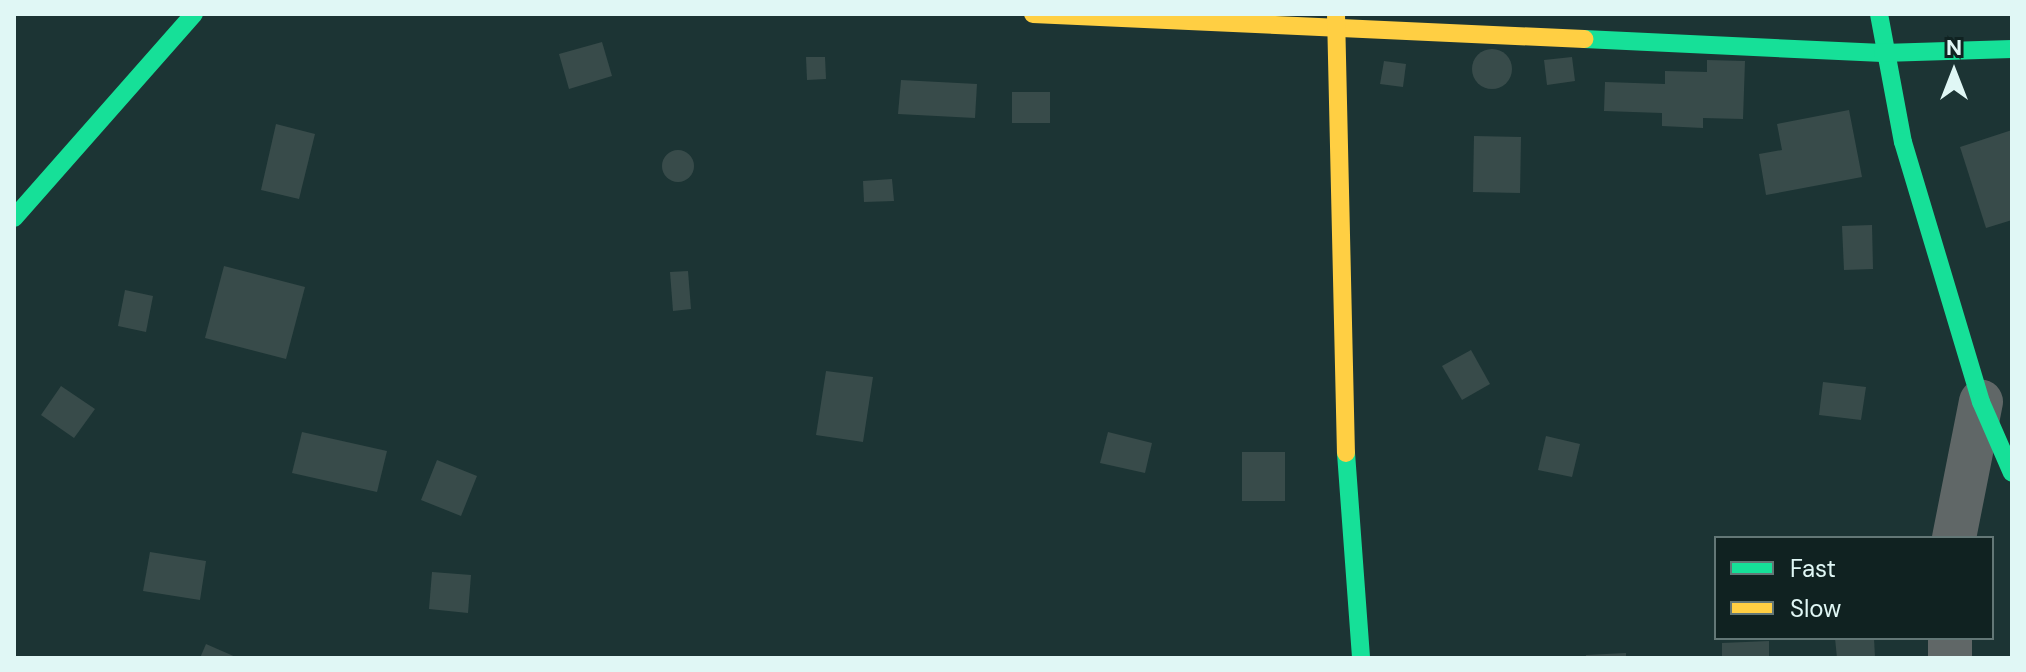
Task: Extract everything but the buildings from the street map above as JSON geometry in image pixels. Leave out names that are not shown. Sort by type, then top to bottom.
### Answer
[{"type":"street","points":[[14,218],[194,14]]},
{"type":"street","points":[[1033,14],[1336,20],[1883,53],[2012,49]]},
{"type":"street","points":[[1879,14],[1883,53],[1903,142],[1981,402],[2012,473]]},
{"type":"street","points":[[1336,20],[1340,377],[1361,658]]},
{"type":"street","points":[[1954,536],[1981,402]]},
{"type":"traffic: fast","points":[[14,218],[194,14]]},
{"type":"traffic: fast","points":[[1879,14],[1903,142],[1981,402],[2012,473]]},
{"type":"traffic: fast","points":[[1584,39],[1883,53],[2012,49]]},
{"type":"traffic: fast","points":[[1346,453],[1361,658]]},
{"type":"traffic: slow","points":[[1033,14],[1584,39]]},
{"type":"traffic: slow","points":[[1336,14],[1346,453]]}]
